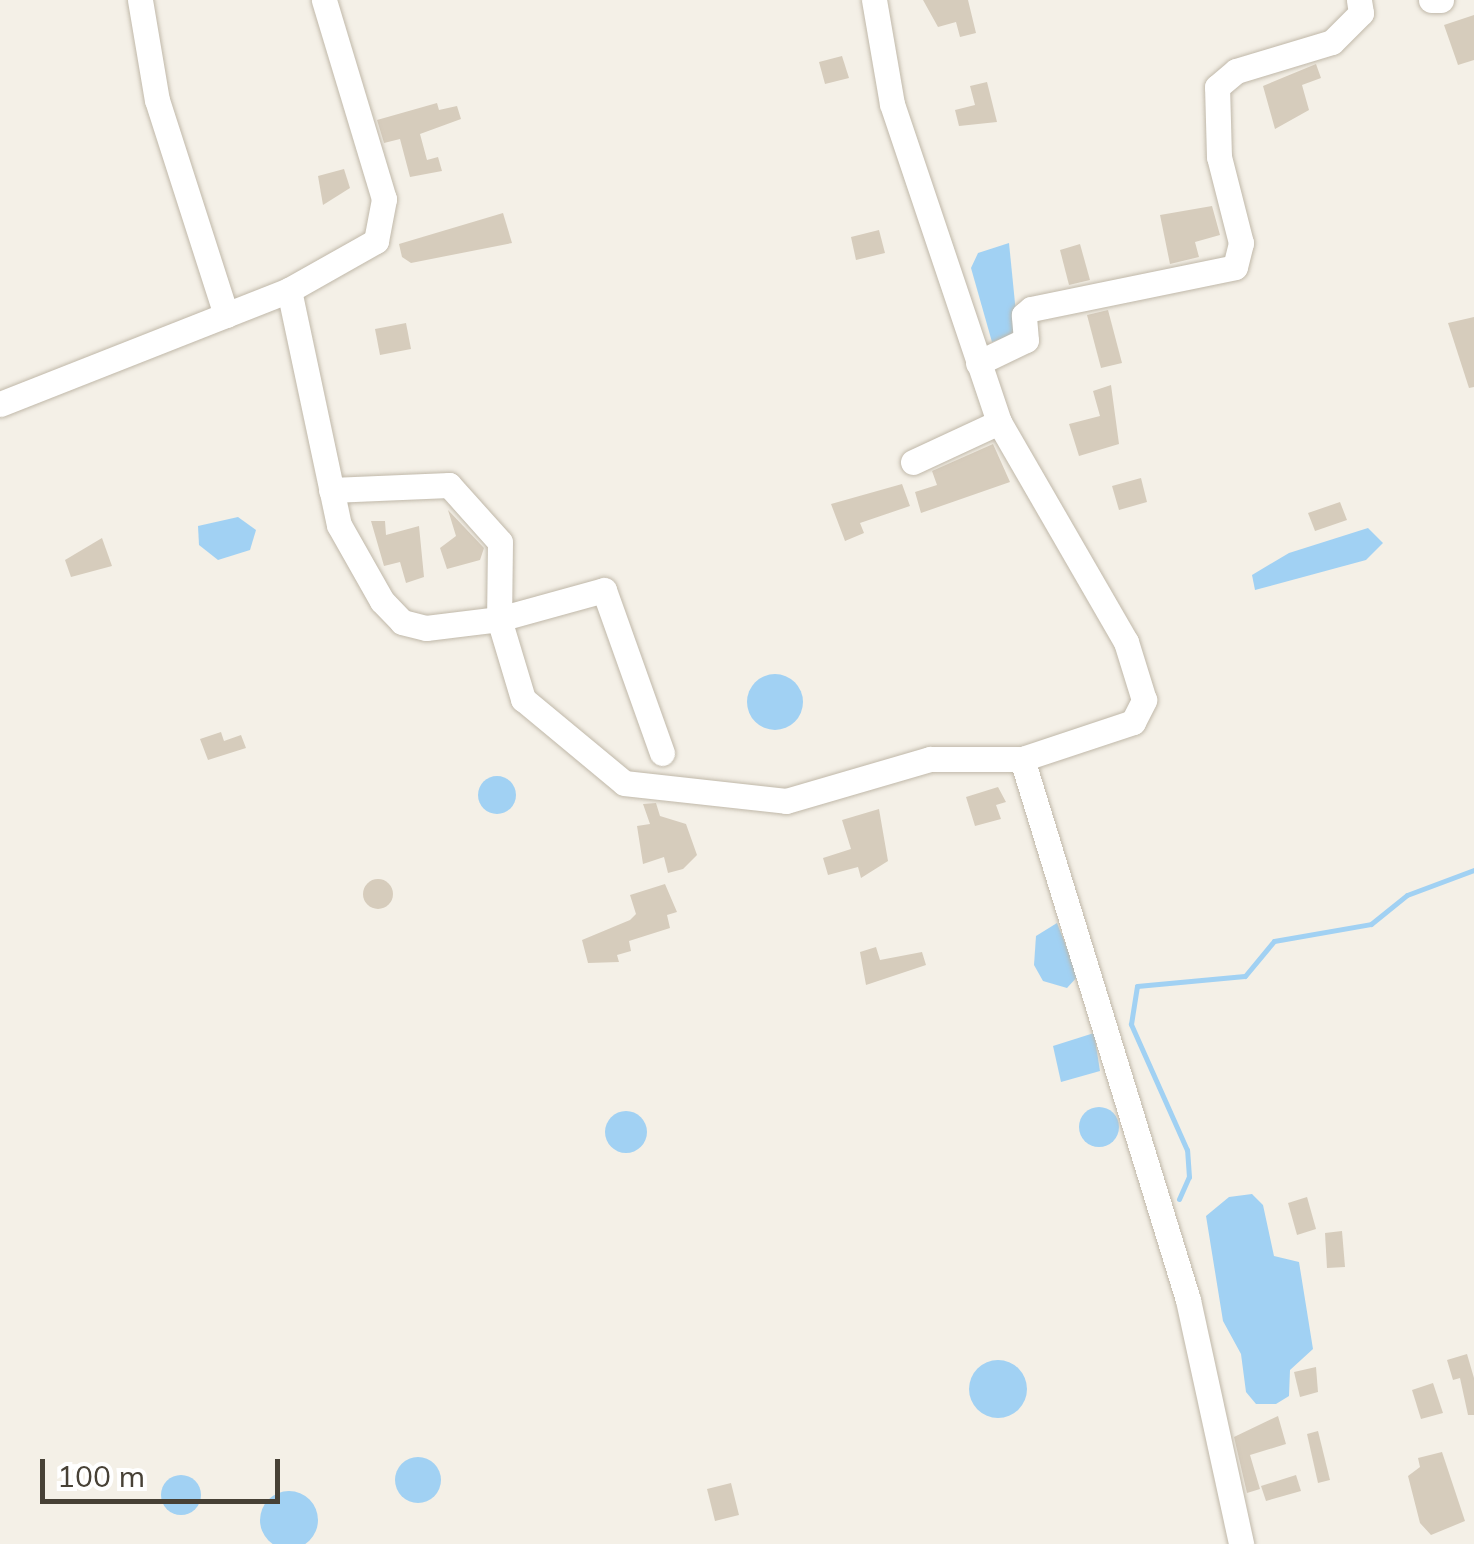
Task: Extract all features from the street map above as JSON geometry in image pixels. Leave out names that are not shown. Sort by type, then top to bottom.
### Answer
[{"type":"street","points":[[140,0],[158,100],[226,316]]},
{"type":"street","points":[[0,404],[289,290],[376,241],[384,199],[324,0]]},
{"type":"street","points":[[331,490],[449,485],[500,542],[498,619],[523,699],[624,784],[786,801],[930,759],[1022,759],[1133,722],[1144,700],[1126,642],[998,422],[892,104],[874,0]]},
{"type":"street","points":[[978,363],[1026,340],[1024,315],[1031,310],[1234,267],[1241,243],[1219,157],[1216,87],[1236,71],[1332,42],[1361,13],[1359,0]]},
{"type":"street","points":[[1430,0],[1442,0]]},
{"type":"street","points":[[289,290],[331,490],[362,571],[402,622],[426,628],[498,619],[604,590],[662,753]]},
{"type":"street","points":[[913,462],[998,422]]},
{"type":"street","points":[[1022,759],[1188,1300],[1241,1544]]},
{"type":"water","points":[[1009,243],[1018,333],[992,342],[971,268],[978,253]]},
{"type":"water","points":[[238,517],[256,530],[250,550],[218,560],[199,545],[198,526]]},
{"type":"water","points":[[1368,528],[1383,543],[1366,560],[1255,590],[1252,575],[1289,553]]},
{"type":"water","points":[[775,674],[794,683],[803,702],[794,721],[775,730],[756,721],[747,702],[756,683]]},
{"type":"water","points":[[497,776],[510,782],[516,795],[510,808],[497,814],[484,808],[478,795],[484,782]]},
{"type":"water","points":[[1057,923],[1078,976],[1067,988],[1043,981],[1034,965],[1036,936]]},
{"type":"water","points":[[1094,1033],[1100,1071],[1061,1082],[1053,1046]]},
{"type":"water","points":[[1099,1107],[1113,1113],[1119,1127],[1113,1141],[1099,1147],[1085,1141],[1079,1127],[1085,1113]]},
{"type":"water","points":[[626,1111],[641,1117],[647,1132],[641,1147],[626,1153],[611,1147],[605,1132],[611,1117]]},
{"type":"water","points":[[1252,1194],[1263,1205],[1274,1256],[1299,1262],[1313,1349],[1290,1370],[1289,1396],[1276,1404],[1256,1404],[1246,1392],[1241,1354],[1223,1321],[1206,1216],[1229,1197]]},
{"type":"water","points":[[998,1360],[1019,1368],[1027,1389],[1019,1410],[998,1418],[977,1410],[969,1389],[977,1368]]},
{"type":"water","points":[[418,1457],[434,1464],[441,1480],[434,1496],[418,1503],[402,1496],[395,1480],[402,1464]]},
{"type":"water","points":[[181,1475],[195,1481],[201,1495],[195,1509],[181,1515],[167,1509],[161,1495],[167,1481]]},
{"type":"water","points":[[289,1491],[310,1499],[318,1520],[310,1541],[289,1549],[268,1541],[260,1520],[268,1499]]},
{"type":"building","points":[[923,0],[968,0],[976,33],[960,37],[956,22],[938,27]]},
{"type":"building","points":[[1474,15],[1474,60],[1458,65],[1444,25]]},
{"type":"building","points":[[842,56],[849,78],[825,84],[819,62]]},
{"type":"building","points":[[1316,64],[1321,78],[1302,85],[1309,110],[1275,129],[1263,86]]},
{"type":"building","points":[[987,82],[997,122],[959,126],[955,110],[975,105],[970,86]]},
{"type":"building","points":[[437,103],[439,110],[457,106],[461,119],[420,134],[427,160],[438,157],[442,171],[410,177],[400,139],[384,143],[377,120]]},
{"type":"building","points":[[344,169],[350,188],[323,205],[318,176]]},
{"type":"building","points":[[1212,206],[1220,235],[1195,242],[1199,257],[1170,264],[1160,215]]},
{"type":"building","points":[[503,213],[512,243],[411,263],[402,257],[399,244]]},
{"type":"building","points":[[879,230],[885,253],[856,260],[851,237]]},
{"type":"building","points":[[1080,244],[1090,280],[1069,285],[1060,250]]},
{"type":"building","points":[[1108,310],[1122,363],[1101,368],[1087,315]]},
{"type":"building","points":[[1474,317],[1474,387],[1469,388],[1448,323]]},
{"type":"building","points":[[406,323],[411,349],[380,355],[375,329]]},
{"type":"building","points":[[1111,385],[1119,444],[1079,456],[1069,424],[1100,416],[1093,391]]},
{"type":"building","points":[[993,444],[1010,482],[921,513],[915,492],[937,485],[932,471]]},
{"type":"building","points":[[1141,478],[1147,502],[1119,510],[1112,486]]},
{"type":"building","points":[[902,484],[910,506],[860,523],[864,533],[845,541],[831,504]]},
{"type":"building","points":[[1340,502],[1347,520],[1315,531],[1308,513]]},
{"type":"building","points":[[448,510],[484,548],[480,560],[447,569],[440,548],[456,536]]},
{"type":"building","points":[[371,521],[385,521],[386,535],[419,526],[424,577],[406,583],[400,562],[384,566]]},
{"type":"building","points":[[102,538],[112,566],[71,577],[65,560]]},
{"type":"building","points":[[221,732],[224,741],[241,735],[246,748],[208,760],[200,739]]},
{"type":"building","points":[[998,787],[1006,802],[996,805],[1001,819],[975,826],[966,797]]},
{"type":"building","points":[[656,803],[660,816],[686,824],[697,855],[683,869],[668,873],[664,857],[643,864],[637,826],[650,824],[643,804]]},
{"type":"building","points":[[879,809],[888,861],[861,878],[858,867],[828,875],[823,858],[851,849],[842,820]]},
{"type":"building","points":[[378,879],[388,884],[393,894],[388,904],[378,909],[368,904],[363,894],[368,884]]},
{"type":"building","points":[[665,884],[677,912],[667,915],[670,928],[629,941],[631,951],[617,955],[619,962],[588,963],[582,940],[630,920],[636,914],[630,895]]},
{"type":"building","points":[[876,947],[880,960],[922,952],[926,965],[866,985],[860,952]]},
{"type":"building","points":[[1307,1197],[1316,1229],[1297,1235],[1288,1203]]},
{"type":"building","points":[[1342,1231],[1345,1267],[1327,1268],[1325,1233]]},
{"type":"building","points":[[1467,1354],[1474,1378],[1474,1415],[1468,1415],[1460,1378],[1453,1380],[1447,1360]]},
{"type":"building","points":[[1316,1367],[1318,1392],[1300,1397],[1294,1372]]},
{"type":"building","points":[[1433,1383],[1443,1413],[1421,1419],[1412,1390]]},
{"type":"building","points":[[1278,1416],[1286,1444],[1250,1455],[1260,1489],[1247,1493],[1234,1437]]},
{"type":"building","points":[[1318,1431],[1330,1480],[1318,1483],[1307,1434]]},
{"type":"building","points":[[1442,1452],[1465,1521],[1431,1535],[1420,1523],[1408,1476],[1420,1467],[1418,1458]]},
{"type":"building","points":[[1296,1475],[1301,1491],[1266,1501],[1261,1486]]},
{"type":"building","points":[[731,1483],[739,1515],[715,1521],[707,1489]]},
{"type":"waterway","points":[[1179,1199],[1189,1177],[1187,1150],[1131,1024],[1137,986],[1245,976],[1274,941],[1371,924],[1407,895],[1474,870]]}]
